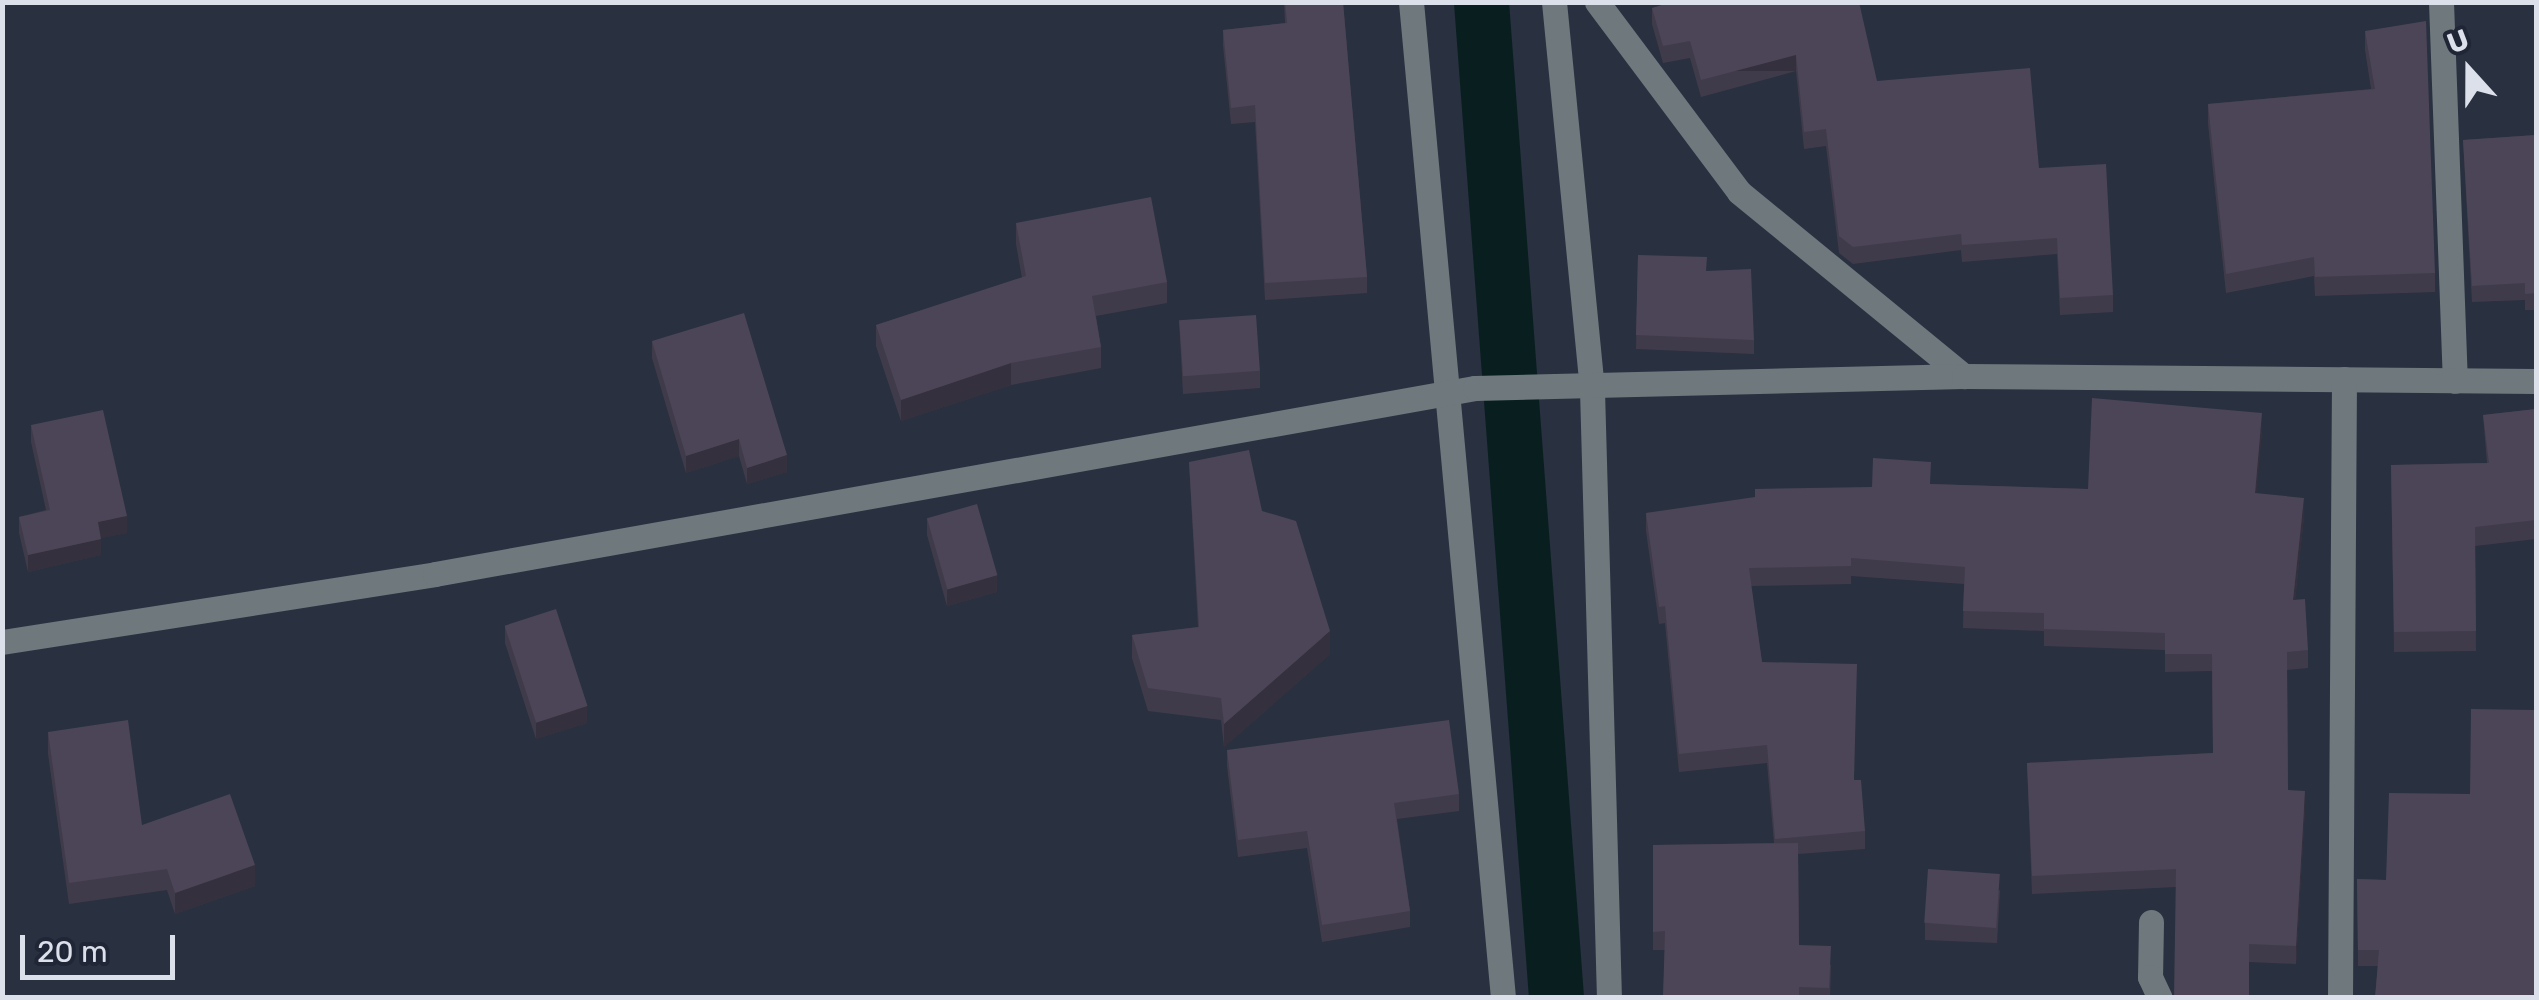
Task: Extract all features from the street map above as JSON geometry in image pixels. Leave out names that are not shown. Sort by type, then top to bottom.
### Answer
[{"type":"street","points":[[1411,2],[1503,998]]},
{"type":"street","points":[[1554,2],[1592,390],[1609,998]]},
{"type":"street","points":[[1597,2],[1739,192],[1964,376]]},
{"type":"street","points":[[2441,2],[2455,381]]},
{"type":"street","points":[[2,642],[454,570],[1475,388],[1592,390],[1964,376],[2536,381]]},
{"type":"street","points":[[2340,998],[2344,379]]},
{"type":"street","points":[[2151,922],[2150,977],[2160,998]]},
{"type":"building","points":[[1285,2],[1343,2],[1367,277],[1265,283],[1255,105],[1231,108],[1223,30],[1287,23]]},
{"type":"building","points":[[1671,2],[1859,2],[1877,81],[2030,68],[2039,168],[2106,164],[2113,295],[2060,298],[2057,238],[1962,245],[1961,234],[1853,247],[1839,236],[1826,129],[1804,132],[1796,55],[1701,80],[1690,41],[1663,46],[1652,8]]},
{"type":"building","points":[[2426,21],[2435,273],[2315,277],[2314,257],[2226,274],[2208,104],[2375,89],[2365,31]]},
{"type":"building","points":[[2536,135],[2536,293],[2525,294],[2525,283],[2472,286],[2463,140]]},
{"type":"building","points":[[1151,197],[1167,282],[1092,296],[1101,347],[1011,363],[901,400],[876,325],[1026,276],[1016,223]]},
{"type":"building","points":[[1638,255],[1707,257],[1706,271],[1751,269],[1754,340],[1636,335]]},
{"type":"building","points":[[744,313],[787,455],[747,468],[739,439],[686,456],[652,341]]},
{"type":"building","points":[[1256,315],[1260,371],[1183,376],[1179,320]]},
{"type":"building","points":[[2092,398],[2262,413],[2255,493],[2304,498],[2293,600],[2305,599],[2308,650],[2287,652],[2288,790],[2305,791],[2296,946],[2249,944],[2249,998],[2174,998],[2176,869],[2032,876],[2027,763],[2213,753],[2212,654],[2165,654],[2165,633],[2044,629],[2044,613],[1963,611],[1965,567],[1851,558],[1851,566],[1749,568],[1762,662],[1857,664],[1854,780],[1861,780],[1865,831],[1775,839],[1767,745],[1679,754],[1665,606],[1659,607],[1646,513],[1755,497],[1755,489],[1872,487],[1873,458],[1931,462],[1930,484],[2088,489]]},
{"type":"building","points":[[2536,409],[2536,520],[2475,527],[2476,631],[2394,632],[2391,465],[2489,463],[2483,415]]},
{"type":"building","points":[[103,410],[127,516],[98,522],[101,539],[28,555],[19,517],[50,510],[31,425]]},
{"type":"building","points":[[1249,450],[1262,511],[1296,521],[1330,631],[1224,724],[1221,698],[1148,688],[1132,635],[1199,627],[1189,462]]},
{"type":"building","points":[[977,504],[997,575],[947,589],[927,518]]},
{"type":"building","points":[[556,609],[588,706],[536,723],[505,626]]},
{"type":"building","points":[[2471,709],[2536,710],[2536,994],[2508,998],[2375,998],[2379,950],[2358,950],[2357,879],[2386,880],[2389,793],[2470,794]]},
{"type":"building","points":[[128,720],[142,825],[230,794],[255,865],[175,893],[167,869],[69,883],[48,732]]},
{"type":"building","points":[[1449,720],[1459,794],[1394,803],[1410,911],[1322,925],[1307,831],[1238,840],[1227,750]]},
{"type":"building","points":[[1798,843],[1799,945],[1831,946],[1829,988],[1799,987],[1799,998],[1663,998],[1665,931],[1653,932],[1653,845]]},
{"type":"building","points":[[1928,869],[2000,874],[1996,928],[1924,923]]},
{"type":"waterway","points":[[1481,2],[1556,998]]}]
